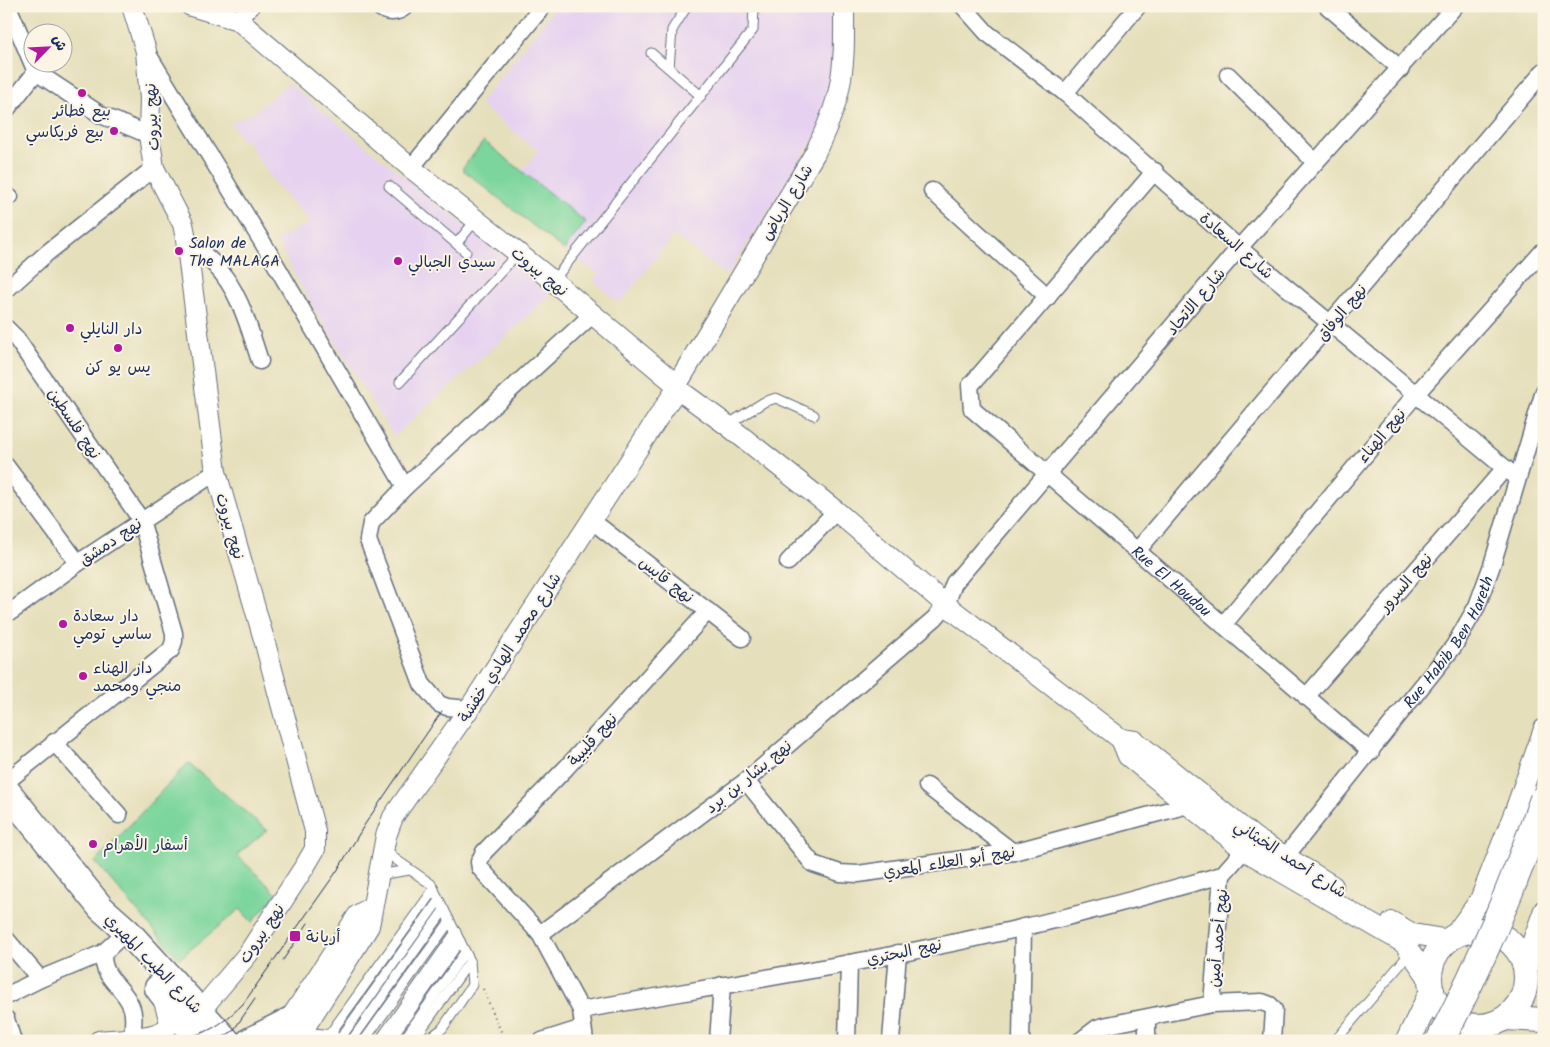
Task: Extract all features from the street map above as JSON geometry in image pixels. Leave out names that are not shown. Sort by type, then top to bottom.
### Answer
[{"type":"highway","points":[[1440,1041],[1474,972],[1528,845],[1544,799]]},
{"type":"highway","points":[[1459,1041],[1488,982],[1544,857]]},
{"type":"main road","name":"شارع الطيب المهيري","points":[[6,790],[101,908],[116,941],[160,991],[199,1041]]},
{"type":"main road","points":[[1408,1041],[1431,986],[1432,965],[1438,951],[1451,939],[1468,932],[1484,931],[1500,936],[1513,946],[1522,960],[1526,982],[1544,1020],[1496,1027],[1465,1025],[1450,1018],[1439,1006],[1431,986]]},
{"type":"main road","name":"شارع الطيب المهيري","points":[[116,941],[233,1040]]},
{"type":"main road","points":[[1496,1027],[1518,1005],[1526,982]]},
{"type":"main road","points":[[233,1040],[296,1031]]},
{"type":"street","points":[[8,6],[22,39]]},
{"type":"street","name":"نهج بيروت","points":[[132,6],[146,51],[150,92],[149,135],[154,168],[180,218],[186,239],[216,472],[265,643],[315,831],[316,842],[315,849],[305,866],[248,954],[200,1011]]},
{"type":"street","name":"نهج بيروت","points":[[191,6],[244,13],[411,168],[553,281],[676,388],[727,425],[836,511],[946,605],[1121,739]]},
{"type":"street","points":[[378,6],[391,13],[398,12],[406,6]]},
{"type":"street","name":"شارع الرياض","points":[[676,388],[815,153],[832,115],[840,85],[844,59],[844,6]]},
{"type":"street","name":"شارع السعادة","points":[[963,6],[987,33],[1065,93],[1155,171],[1239,248],[1511,473]]},
{"type":"street","points":[[1328,6],[1400,69]]},
{"type":"street","name":"شارع الاتحاد","points":[[946,605],[954,583],[1049,474],[1239,248],[1455,6]]},
{"type":"street","points":[[411,168],[539,8]]},
{"type":"street","points":[[1065,93],[1133,8]]},
{"type":"street","points":[[146,51],[269,253],[405,487]]},
{"type":"street","name":"نهج الوفاق","points":[[1138,551],[1544,71]]},
{"type":"street","points":[[6,110],[36,72],[101,115],[149,135]]},
{"type":"street","points":[[1228,75],[1314,162]]},
{"type":"street","points":[[6,290],[47,253],[154,168]]},
{"type":"street","points":[[932,191],[1048,297],[1155,171]]},
{"type":"street","points":[[186,239],[215,265],[224,276],[242,307],[260,361]]},
{"type":"street","name":"نهج الهناء","points":[[1223,625],[1416,394],[1544,250]]},
{"type":"street","name":"Rue El Houdou","points":[[1048,297],[970,386],[972,408],[1370,752]]},
{"type":"street","points":[[469,709],[447,707],[439,704],[422,684],[368,540],[370,523],[405,487],[592,314]]},
{"type":"street","name":"نهج فلسطين","points":[[6,782],[171,650],[174,642],[141,520],[10,338]]},
{"type":"street","name":"شارع محمد الهادي خفشة","points":[[275,1041],[296,1031],[358,915],[371,907],[384,846],[393,817],[469,709],[676,388]]},
{"type":"street","name":"Rue Habib Ben Hareth","points":[[1285,857],[1454,646],[1476,606],[1492,565],[1511,473],[1544,391]]},
{"type":"street","points":[[6,466],[78,563]]},
{"type":"street","name":"نهج دمشق","points":[[6,612],[12,611],[141,520],[216,472]]},
{"type":"street","name":"نهج السرور","points":[[1306,697],[1511,473]]},
{"type":"street","points":[[788,562],[836,511]]},
{"type":"street","name":"نهج قابس","points":[[591,520],[742,638]]},
{"type":"street","name":"نهج بشار بن برد","points":[[540,934],[746,781],[936,618],[946,605]]},
{"type":"street","name":"نهج قليبية","points":[[540,934],[480,868],[484,852],[566,768],[708,611]]},
{"type":"street","points":[[1451,939],[1480,900],[1515,811],[1544,729]]},
{"type":"street","points":[[1121,739],[1128,756],[1244,850],[1404,942],[1431,986]]},
{"type":"street","name":"شارع أحمد الخبثاني","points":[[1121,739],[1135,741],[1255,838],[1408,932],[1451,939]]},
{"type":"street","points":[[54,742],[119,816]]},
{"type":"street","name":"نهج أبو العلاء المعري","points":[[746,781],[804,856],[813,864],[840,873],[858,874],[1013,852],[1188,805]]},
{"type":"street","points":[[927,786],[1013,852]]},
{"type":"street","name":"نهج أحمد أمين","points":[[1212,1004],[1222,874],[1244,850]]},
{"type":"street","name":"نهج البحتري","points":[[581,1010],[850,963],[1023,927],[1130,901],[1222,874]]},
{"type":"street","points":[[1526,982],[1537,945],[1544,910]]},
{"type":"street","points":[[1021,1041],[1023,927]]},
{"type":"street","points":[[540,934],[581,1010],[584,1034],[542,1041]]},
{"type":"street","points":[[6,939],[40,979]]},
{"type":"street","points":[[6,996],[116,941]]},
{"type":"street","points":[[116,941],[103,964],[132,1008],[132,1038]]},
{"type":"street","points":[[891,1041],[898,953]]},
{"type":"street","points":[[846,1041],[850,963]]},
{"type":"street","points":[[718,1041],[722,985]]},
{"type":"street","points":[[99,1041],[153,1036],[169,1026],[169,1016],[160,991]]},
{"type":"street","points":[[1080,1041],[1097,1028],[1212,1004],[1262,1002],[1270,1005],[1274,1010],[1272,1041]]},
{"type":"street","points":[[6,1019],[13,1041]]},
{"type":"street","points":[[1147,1019],[1147,1041]]},
{"type":"lane","points":[[669,68],[672,30],[687,6]]},
{"type":"lane","points":[[553,281],[753,30],[754,6]]},
{"type":"lane","points":[[651,53],[701,96]]},
{"type":"lane","points":[[389,186],[466,252]]},
{"type":"lane","points":[[457,243],[476,220]]},
{"type":"lane","points":[[400,382],[518,253]]},
{"type":"lane","points":[[727,425],[764,402],[776,398],[814,414]]},
{"type":"lane","points":[[384,846],[395,859],[431,884],[470,961],[472,985],[442,1029],[430,1038],[421,1041]]},
{"type":"lane","points":[[378,875],[410,870]]},
{"type":"lane","points":[[329,1035],[434,889]]},
{"type":"lane","points":[[342,1036],[439,900]]},
{"type":"lane","points":[[354,1037],[444,910]]},
{"type":"lane","points":[[366,1038],[450,921]]},
{"type":"lane","points":[[386,1040],[456,932]]},
{"type":"lane","points":[[386,1040],[460,941]]},
{"type":"lane","points":[[403,1041],[465,952]]},
{"type":"lane","points":[[1335,1041],[1411,952]]},
{"type":"lane","points":[[413,1041],[470,961]]},
{"type":"lane","points":[[296,1031],[386,1040]]},
{"type":"path","points":[[472,985],[481,984],[505,1041]]},
{"type":"shaded area","points":[[556,6],[832,6],[833,80],[820,128],[727,276],[674,235],[620,303],[593,281],[598,274],[564,250],[586,222],[522,171],[538,151],[479,104]]},
{"type":"shaded area","name":"سيدي الجبالي","points":[[288,83],[551,295],[394,437],[299,283],[277,240],[310,222],[275,183],[246,139],[242,141],[231,123],[254,112]]},
{"type":"green space","points":[[484,141],[586,222],[564,250],[462,169]]},
{"type":"green space","points":[[188,763],[267,830],[237,855],[277,894],[252,922],[240,909],[179,959],[95,862]]},
{"type":"tram line","points":[[160,1041],[206,1032],[233,1014],[243,1004],[337,871],[365,824],[442,711]]},
{"type":"tram line","points":[[283,960],[308,923]]},
{"type":"tram line","points":[[217,1041],[233,1031],[255,999]]},
{"type":"place","name":"بيع فطائر","points":[[82,93]]},
{"type":"place","name":"بيع فريكاسي","points":[[114,131]]},
{"type":"place","name":"Salon de The MALAGA","points":[[179,251]]},
{"type":"place","name":"سيدي الجبالي","points":[[398,261]]},
{"type":"place","name":"دار النايلي","points":[[70,328]]},
{"type":"place","name":"يس يو كن","points":[[118,348]]},
{"type":"place","name":"دار سعادة ساسي تومي","points":[[63,624]]},
{"type":"place","name":"دار الهناء منجي ومحمد","points":[[83,676]]},
{"type":"place","name":"أسفار الأهرام","points":[[93,844]]},
{"type":"place","name":"أريانة","points":[[295,936]]}]
